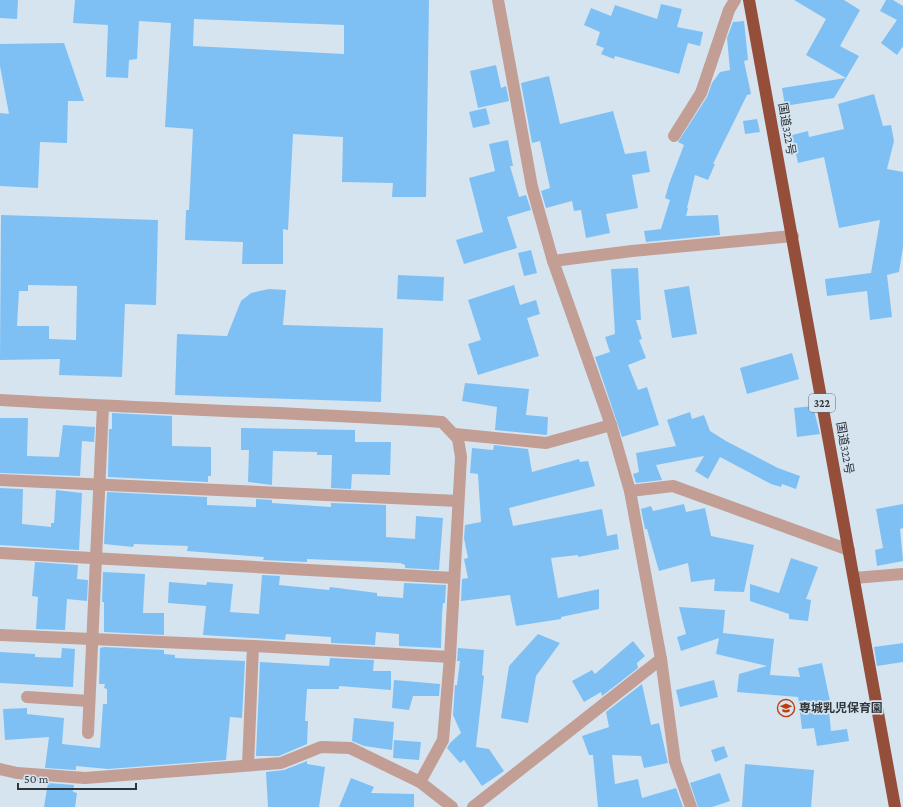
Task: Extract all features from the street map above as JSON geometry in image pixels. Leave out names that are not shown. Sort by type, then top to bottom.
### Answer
[{"type":"highway","name":"国道322号","points":[[749,0],[895,807]]},
{"type":"street","points":[[498,0],[532,187],[553,261],[611,426],[630,491],[661,660],[676,762],[691,807]]},
{"type":"street","points":[[674,136],[701,93],[729,10],[734,0]]},
{"type":"street","points":[[553,261],[632,251],[792,236]]},
{"type":"street","points":[[0,400],[102,406],[328,414],[442,422],[455,434],[458,439],[461,457],[450,657],[443,740],[420,782]]},
{"type":"street","points":[[88,733],[102,406]]},
{"type":"street","points":[[455,434],[546,442],[611,426]]},
{"type":"street","points":[[0,480],[458,502]]},
{"type":"street","points":[[630,491],[673,486],[849,550]]},
{"type":"street","points":[[0,553],[454,578]]},
{"type":"street","points":[[854,578],[903,574]]},
{"type":"street","points":[[0,635],[253,646],[450,657]]},
{"type":"street","points":[[248,765],[253,646]]},
{"type":"street","points":[[473,807],[661,660]]},
{"type":"street","points":[[27,696],[89,701]]},
{"type":"street","points":[[0,769],[85,778],[281,763],[321,747],[350,748],[420,782],[452,807]]},
{"type":"building","points":[[0,0],[18,0],[17,19],[0,18]]},
{"type":"building","points":[[75,0],[429,0],[426,197],[392,197],[393,183],[342,182],[343,137],[293,134],[288,230],[283,229],[283,264],[242,264],[243,242],[185,240],[186,210],[189,210],[193,129],[165,127],[171,23],[139,21],[137,59],[129,60],[128,78],[106,77],[108,25],[73,23]],"holes":[[[194,19],[344,25],[344,54],[193,46]]]},
{"type":"building","points":[[794,0],[844,0],[860,10],[840,46],[859,56],[846,78],[806,55],[826,19]]},
{"type":"building","points":[[886,0],[893,0],[903,6],[903,46],[897,55],[881,43],[897,20],[880,11]]},
{"type":"building","points":[[661,4],[682,9],[677,27],[703,32],[700,46],[688,43],[679,74],[615,56],[614,59],[601,54],[604,48],[596,45],[600,32],[584,25],[591,8],[611,16],[615,5],[657,19]]},
{"type":"building","points":[[744,21],[748,60],[744,61],[751,94],[747,95],[713,164],[715,164],[708,180],[695,175],[686,216],[718,215],[720,235],[646,242],[644,231],[661,229],[670,200],[665,198],[684,145],[678,142],[707,97],[712,83],[720,72],[730,70],[727,38],[733,22]]},
{"type":"building","points":[[64,43],[84,101],[68,101],[67,143],[40,142],[38,188],[0,186],[0,113],[9,114],[0,66],[0,44]]},
{"type":"building","points":[[496,65],[501,88],[506,86],[509,101],[478,108],[470,71]]},
{"type":"building","points":[[549,76],[560,124],[613,111],[625,154],[646,151],[650,172],[632,175],[638,208],[606,214],[610,233],[586,238],[581,210],[574,211],[572,201],[546,208],[541,191],[550,188],[540,141],[532,143],[521,83]]},
{"type":"building","points":[[846,78],[834,98],[785,106],[782,88]]},
{"type":"building","points":[[874,94],[883,126],[891,125],[894,141],[887,169],[903,172],[903,247],[899,272],[887,275],[892,317],[870,320],[867,291],[827,296],[825,279],[871,273],[880,220],[839,228],[824,157],[798,163],[792,135],[808,131],[809,137],[844,129],[838,104]]},
{"type":"building","points":[[486,108],[490,124],[473,128],[469,112]]},
{"type":"building","points":[[757,119],[760,132],[745,134],[743,121]]},
{"type":"building","points":[[508,140],[513,166],[510,166],[519,197],[526,195],[531,210],[507,217],[517,248],[464,264],[456,240],[483,232],[469,178],[495,171],[489,144]]},
{"type":"building","points":[[1,215],[158,220],[156,305],[125,304],[122,377],[59,375],[60,359],[0,360]],"holes":[[[28,285],[77,286],[76,340],[49,339],[49,326],[17,326],[19,291],[28,291]]]},
{"type":"building","points":[[531,250],[537,273],[524,276],[518,253]]},
{"type":"building","points":[[638,268],[641,320],[636,320],[642,339],[639,340],[646,358],[628,365],[638,390],[647,387],[659,425],[622,437],[595,357],[610,352],[605,337],[615,334],[611,269]]},
{"type":"building","points":[[398,275],[444,277],[443,301],[397,299]]},
{"type":"building","points":[[514,285],[520,305],[536,300],[540,314],[527,318],[539,356],[478,375],[468,344],[481,340],[468,300]]},
{"type":"building","points":[[689,286],[697,334],[672,338],[664,290]]},
{"type":"building","points":[[269,289],[286,290],[283,325],[383,328],[381,402],[175,395],[177,334],[227,336],[241,301],[251,293]]},
{"type":"building","points":[[792,353],[799,379],[747,394],[740,368]]},
{"type":"building","points":[[465,383],[529,389],[526,415],[548,417],[547,435],[495,430],[497,407],[462,401]]},
{"type":"building","points":[[813,406],[820,434],[797,437],[794,408]]},
{"type":"building","points":[[690,412],[692,419],[704,415],[710,431],[726,441],[778,468],[800,476],[796,489],[782,484],[781,487],[771,484],[720,457],[708,479],[695,471],[704,456],[656,465],[662,480],[636,483],[633,474],[639,472],[636,453],[676,446],[667,420]]},
{"type":"building","points":[[112,413],[172,416],[172,446],[211,447],[211,476],[208,476],[208,482],[108,477],[109,429],[112,429]]},
{"type":"building","points":[[0,418],[28,418],[27,456],[59,457],[63,425],[95,427],[94,442],[82,441],[80,476],[0,473]]},
{"type":"building","points":[[241,428],[355,430],[355,442],[391,442],[390,475],[352,474],[351,489],[331,488],[332,455],[317,455],[317,452],[273,451],[272,485],[248,482],[249,450],[241,450]]},
{"type":"building","points":[[494,445],[528,449],[532,472],[579,459],[580,462],[588,461],[595,486],[509,508],[513,526],[602,509],[607,536],[617,534],[619,549],[578,557],[578,555],[551,558],[558,598],[599,589],[599,609],[561,617],[561,619],[516,626],[510,595],[461,601],[462,579],[468,578],[464,559],[468,558],[464,538],[465,525],[481,522],[478,474],[470,473],[472,448],[493,450]]},
{"type":"building","points":[[0,488],[23,489],[22,524],[51,527],[51,523],[54,523],[56,490],[82,493],[79,550],[0,545]]},
{"type":"building","points":[[107,492],[207,497],[207,505],[256,507],[256,499],[272,500],[272,503],[331,507],[331,503],[386,505],[386,537],[415,539],[416,516],[443,518],[439,570],[405,568],[405,565],[400,563],[307,559],[307,562],[263,560],[264,557],[187,551],[188,546],[134,544],[133,547],[104,544]]},
{"type":"building","points":[[684,504],[686,512],[705,508],[711,536],[754,545],[744,592],[714,591],[715,579],[691,582],[688,563],[659,571],[647,529],[645,529],[641,509],[651,506],[653,511]]},
{"type":"building","points":[[903,504],[903,528],[900,529],[903,561],[877,566],[875,550],[883,548],[876,509]]},
{"type":"building","points":[[791,558],[818,567],[806,599],[811,600],[808,621],[789,619],[789,614],[750,601],[750,584],[779,593]]},
{"type":"building","points":[[35,562],[78,565],[77,579],[88,580],[87,601],[67,599],[65,630],[36,629],[38,597],[32,596]]},
{"type":"building","points":[[103,572],[145,574],[143,613],[164,613],[164,635],[104,632],[104,602],[102,602]]},
{"type":"building","points":[[262,575],[280,576],[279,585],[329,590],[330,587],[377,593],[377,596],[403,598],[404,583],[446,585],[445,603],[443,603],[442,615],[441,648],[399,646],[399,634],[376,632],[375,645],[331,643],[331,637],[286,634],[285,640],[203,635],[206,606],[168,603],[169,582],[206,585],[207,582],[233,584],[230,612],[259,614]]},
{"type":"building","points":[[679,607],[725,610],[723,633],[774,639],[770,675],[800,677],[798,668],[822,663],[830,701],[828,701],[831,731],[847,729],[849,741],[817,746],[814,728],[802,729],[798,697],[737,692],[739,674],[767,666],[716,654],[719,638],[681,651],[677,637],[686,634]]},
{"type":"building","points":[[538,634],[560,643],[536,676],[528,723],[501,718],[509,666]]},
{"type":"building","points":[[633,641],[645,656],[637,663],[638,668],[602,696],[601,692],[584,702],[572,681],[592,670],[595,674]]},
{"type":"building","points":[[903,643],[903,662],[877,666],[874,647]]},
{"type":"building","points":[[62,648],[75,649],[73,687],[0,683],[0,652],[35,654],[35,657],[61,658]]},
{"type":"building","points":[[100,648],[164,650],[164,654],[175,655],[175,658],[245,661],[242,718],[230,717],[226,760],[108,769],[76,766],[76,770],[45,768],[49,737],[5,740],[3,709],[27,708],[27,714],[64,718],[62,744],[100,748],[103,704],[107,704],[107,689],[104,688],[105,684],[99,684]]},
{"type":"building","points":[[458,648],[484,650],[482,675],[484,676],[476,747],[489,749],[504,771],[482,786],[464,760],[460,763],[447,748],[450,743],[461,733],[453,715],[455,685],[457,685],[460,661],[457,661]]},
{"type":"building","points":[[330,658],[374,660],[373,671],[391,671],[391,690],[339,686],[339,689],[307,689],[305,721],[308,721],[307,744],[279,756],[256,756],[260,662],[329,666]]},
{"type":"building","points":[[394,680],[440,684],[439,696],[413,696],[409,710],[392,708]]},
{"type":"building","points":[[714,680],[718,697],[680,707],[676,690]]},
{"type":"building","points":[[642,684],[651,725],[659,723],[668,763],[644,768],[641,756],[612,755],[615,784],[638,779],[642,798],[676,788],[683,807],[598,807],[593,755],[589,755],[582,736],[609,727],[606,712]]},
{"type":"building","points":[[354,718],[394,722],[392,750],[364,746],[352,741]]},
{"type":"building","points":[[394,740],[421,742],[419,760],[393,758]]},
{"type":"building","points":[[724,746],[728,757],[715,762],[711,750]]},
{"type":"building","points":[[307,761],[307,764],[325,767],[319,807],[268,807],[266,772],[284,770]]},
{"type":"building","points":[[745,764],[814,770],[811,807],[742,807]]},
{"type":"building","points":[[720,773],[730,801],[712,807],[698,807],[690,783]]},
{"type":"building","points":[[351,778],[374,787],[371,793],[414,794],[414,807],[339,807]]},
{"type":"building","points":[[48,783],[74,785],[73,792],[77,793],[75,807],[44,807]]},
{"type":"place","name":"専城乳児保育園","points":[[786,708]]}]
